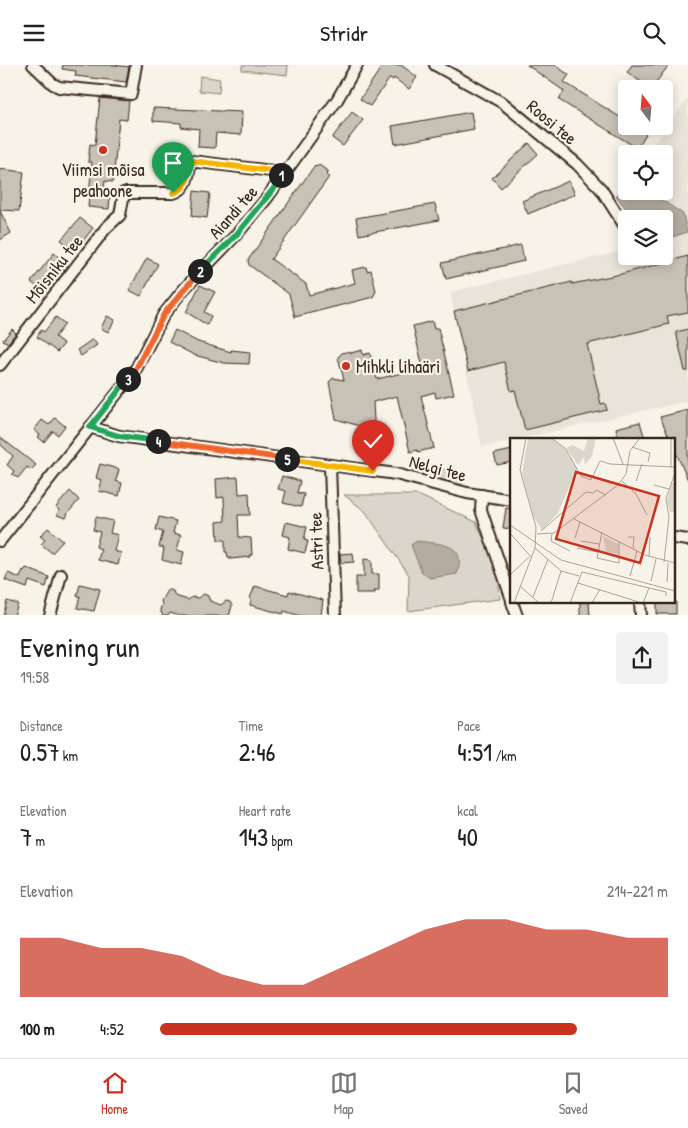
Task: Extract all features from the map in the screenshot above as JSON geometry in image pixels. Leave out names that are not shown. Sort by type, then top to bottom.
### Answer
[{"type":"street","points":[[33,65],[53,85],[59,87],[131,94],[136,65]]},
{"type":"street","name":"Aiandi tee","points":[[0,541],[135,371],[164,314],[184,289],[236,235],[284,176],[337,100],[357,65]]},
{"type":"street","name":"Roosi tee","points":[[435,65],[503,103],[577,164],[601,189],[618,216]]},
{"type":"street","name":"Mõisniku tee","points":[[1,362],[106,229],[120,215],[124,193],[173,193],[179,191],[185,185],[191,161],[272,171],[284,176]]},
{"type":"street","name":"Nelgi tee","points":[[90,427],[119,436],[402,475],[467,493],[510,500]]},
{"type":"street","name":"Astri tee","points":[[330,465],[335,615]]},
{"type":"street","points":[[482,495],[481,510],[510,595]]},
{"type":"street","points":[[50,615],[61,575]]},
{"type":"street","points":[[513,603],[517,615]]},
{"type":"shaded area","points":[[242,65],[288,65],[287,75],[242,70]]},
{"type":"shaded area","points":[[200,76],[220,79],[219,93],[199,91]]},
{"type":"shaded area","points":[[688,98],[688,401],[522,438],[510,438],[510,441],[482,447],[450,292],[618,252],[618,265],[673,265],[673,210],[627,210],[619,200],[673,200],[673,145],[654,145],[661,135],[673,135],[673,118]]},
{"type":"shaded area","points":[[619,200],[662,200],[683,214],[687,232],[673,237],[673,210],[627,210]]},
{"type":"shaded area","points":[[414,466],[453,472],[464,478],[462,484],[454,485],[412,472],[411,468]]},
{"type":"shaded area","points":[[344,495],[418,495],[476,522],[498,570],[500,599],[408,611],[409,575],[365,511]]},
{"type":"shaded area","points":[[417,541],[442,544],[455,550],[459,564],[457,574],[430,578],[422,573],[411,545]]},
{"type":"building","points":[[63,65],[115,65],[129,67],[126,82],[75,76],[76,71],[62,69]]},
{"type":"building","points":[[383,65],[401,65],[417,77],[409,89],[394,78],[393,80],[390,78],[370,106],[360,99]]},
{"type":"building","points":[[527,65],[555,65],[569,75],[564,82],[618,116],[618,135],[645,135],[639,145],[632,145],[559,100],[564,91]]},
{"type":"building","points":[[632,65],[669,65],[658,80],[638,80],[627,72]]},
{"type":"building","name":"Viimsi mõisa peahoone","points":[[100,98],[129,101],[127,120],[119,119],[113,182],[105,181],[103,195],[110,196],[109,209],[88,207],[92,162],[88,162],[90,144],[95,145]]},
{"type":"building","points":[[153,108],[242,112],[241,135],[216,133],[215,148],[198,147],[199,129],[181,127],[181,123],[153,121]]},
{"type":"building","points":[[352,112],[363,120],[343,146],[332,138]]},
{"type":"building","points":[[471,112],[474,129],[395,144],[392,126]]},
{"type":"building","points":[[529,143],[538,154],[501,188],[492,178]]},
{"type":"building","points":[[315,165],[317,167],[319,165],[329,172],[326,175],[329,177],[271,259],[306,284],[309,295],[355,283],[352,270],[366,267],[367,271],[371,270],[376,291],[373,297],[295,317],[289,294],[249,265],[248,260]]},
{"type":"building","points":[[0,169],[24,172],[19,211],[0,210]]},
{"type":"building","points":[[569,181],[575,194],[528,214],[522,201]]},
{"type":"building","points":[[194,191],[210,193],[207,218],[192,216]]},
{"type":"building","points":[[435,204],[439,220],[359,235],[356,218]]},
{"type":"building","points":[[0,211],[11,233],[0,240]]},
{"type":"building","points":[[80,218],[93,228],[75,251],[61,240]]},
{"type":"building","points":[[521,245],[524,261],[446,279],[442,263]]},
{"type":"building","points":[[54,253],[68,265],[45,293],[31,282]]},
{"type":"building","points":[[688,256],[688,312],[667,316],[669,324],[587,344],[601,404],[605,403],[607,410],[525,430],[515,390],[511,391],[504,362],[468,371],[454,311],[572,282],[572,284],[621,274],[654,265],[673,265],[673,260]]},
{"type":"building","points":[[147,258],[158,264],[141,296],[129,290]]},
{"type":"building","points":[[200,285],[215,292],[204,312],[211,316],[207,325],[186,312]]},
{"type":"building","points":[[107,316],[115,320],[108,332],[101,328]]},
{"type":"building","points":[[56,317],[65,324],[55,337],[64,344],[57,352],[37,337],[41,330],[44,332]]},
{"type":"building","points":[[432,321],[434,329],[438,328],[454,394],[436,398],[435,392],[421,396],[434,448],[410,452],[397,396],[373,402],[374,426],[369,430],[365,431],[363,427],[336,419],[329,382],[333,378],[344,380],[338,357],[342,353],[350,351],[351,353],[362,350],[363,355],[370,353],[377,379],[423,368],[413,326]]},
{"type":"building","points":[[12,329],[16,333],[8,343],[3,340]]},
{"type":"building","points":[[688,329],[688,371],[685,371],[676,332]]},
{"type":"building","points":[[175,330],[198,342],[231,352],[231,350],[250,352],[249,364],[224,363],[194,355],[169,342]]},
{"type":"building","points":[[93,339],[97,345],[81,356],[77,350]]},
{"type":"building","points":[[688,410],[688,480],[676,453],[676,438],[670,438],[660,417]]},
{"type":"building","points":[[55,418],[65,426],[58,435],[53,431],[44,442],[34,430],[42,420],[49,425]]},
{"type":"building","points":[[640,422],[645,438],[618,438],[616,428]]},
{"type":"building","points":[[0,437],[36,465],[31,470],[27,467],[18,478],[12,474],[14,471],[7,465],[13,456],[0,444]]},
{"type":"building","points":[[510,450],[510,462],[497,465],[494,454]]},
{"type":"building","points":[[100,464],[119,469],[116,481],[122,483],[119,496],[99,491],[102,480],[96,478]]},
{"type":"building","points":[[282,476],[300,481],[297,493],[304,494],[301,507],[283,503],[286,491],[278,489]]},
{"type":"building","points":[[238,477],[239,494],[249,493],[250,515],[238,515],[239,537],[251,538],[252,555],[250,557],[230,559],[227,552],[225,552],[225,540],[218,540],[217,522],[225,521],[224,497],[217,498],[216,479]]},
{"type":"building","points":[[70,491],[79,500],[66,518],[57,515],[59,510],[56,507]]},
{"type":"building","points":[[506,508],[510,509],[510,529],[503,528]]},
{"type":"building","points":[[96,517],[113,521],[110,533],[118,535],[114,551],[121,553],[118,565],[98,560],[101,549],[96,547],[100,532],[93,530]]},
{"type":"building","points":[[159,517],[176,521],[173,533],[181,535],[177,550],[184,552],[181,565],[162,560],[164,548],[159,547],[163,532],[156,530]]},
{"type":"building","points":[[286,522],[307,527],[304,540],[308,541],[305,553],[288,549],[290,537],[283,535]]},
{"type":"building","points":[[48,528],[63,541],[52,553],[41,544],[45,540],[40,536]]},
{"type":"building","points":[[353,553],[354,562],[341,563],[340,554]]},
{"type":"building","points":[[364,559],[372,560],[372,574],[379,574],[379,590],[374,590],[375,593],[356,593],[356,577],[364,577]]},
{"type":"building","points":[[26,568],[49,577],[46,587],[29,581],[27,588],[5,580],[8,573],[20,578],[23,570]]},
{"type":"building","points":[[80,584],[100,589],[94,611],[77,608]]},
{"type":"building","points":[[255,586],[288,595],[289,591],[323,600],[321,615],[298,615],[284,611],[283,614],[250,605],[250,598]]},
{"type":"building","points":[[168,589],[173,591],[175,596],[188,600],[192,597],[198,598],[204,594],[208,596],[210,601],[221,605],[226,601],[230,602],[232,606],[229,615],[177,615],[170,613],[169,615],[162,615],[160,610],[161,601]]},
{"type":"building","points":[[7,601],[18,604],[14,615],[3,615]]},
{"type":"building","points":[[580,603],[589,603],[590,615],[580,615]]},
{"type":"building","points":[[657,603],[676,603],[676,614],[657,614]]},
{"type":"place","name":"Viimsi mõisa peahoone","points":[[103,150]]},
{"type":"place","name":"Mihkli lihaäri","points":[[346,366]]},
{"type":"route","points":[[173,193],[179,191],[185,185],[191,161],[272,171],[284,176],[236,235],[191,280],[164,314],[135,371],[90,427],[119,436],[373,471]]}]
